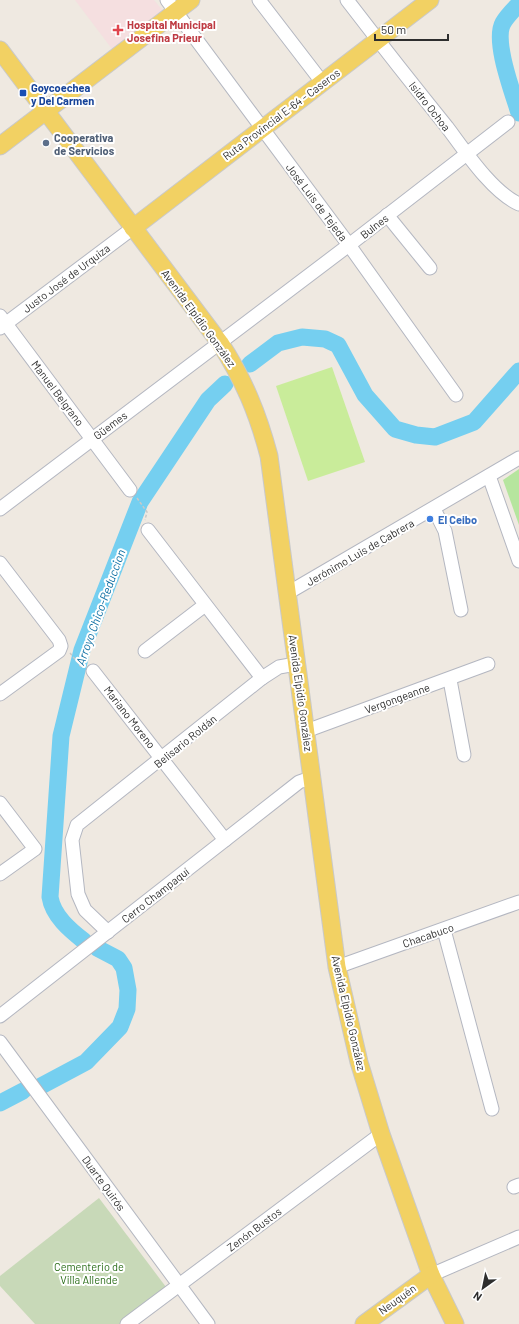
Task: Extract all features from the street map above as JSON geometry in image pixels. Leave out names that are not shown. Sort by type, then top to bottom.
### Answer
[{"type":"main road","points":[[0,146],[45,112],[171,6],[191,0]]},
{"type":"main road","name":"Ruta Provincial E-64 - Caseros","points":[[133,228],[430,0]]},
{"type":"main road","name":"Avenida Elpidio González","points":[[0,50],[45,112],[220,343],[244,382],[256,411],[269,456],[286,594],[313,777],[337,966],[359,1062],[381,1134],[431,1275],[455,1324]]},
{"type":"main road","name":"Neuquén","points":[[364,1324],[431,1275]]},
{"type":"street","points":[[259,0],[322,82]]},
{"type":"street","name":"Isidro Ochoa","points":[[347,0],[497,189],[505,196],[519,204]]},
{"type":"street","name":"José Luis de Tejeda","points":[[171,6],[349,245],[456,395]]},
{"type":"street","name":"Bulnes","points":[[220,343],[508,122]]},
{"type":"street","points":[[387,215],[430,268]]},
{"type":"street","name":"Justo José de Urquiza","points":[[2,323],[133,228]]},
{"type":"street","name":"Manuel Belgrano","points":[[2,323],[133,493]]},
{"type":"street","name":"Güemes","points":[[0,509],[220,343]]},
{"type":"street","name":"Jerónimo Luis de Cabrera","points":[[286,594],[519,458]]},
{"type":"street","points":[[489,476],[519,561]]},
{"type":"street","points":[[434,509],[445,531],[461,610]]},
{"type":"street","points":[[146,524],[205,605],[262,678]]},
{"type":"street","points":[[0,563],[64,648],[0,694]]},
{"type":"street","points":[[145,651],[205,605]]},
{"type":"street","name":"Belisario Roldán","points":[[108,932],[86,910],[78,894],[72,840],[77,825],[163,759],[262,678],[279,667],[296,664]]},
{"type":"street","name":"Vergongeanne","points":[[306,731],[450,680],[488,664]]},
{"type":"street","name":"Mariano Moreno","points":[[88,670],[163,759],[225,840]]},
{"type":"street","points":[[450,680],[464,755]]},
{"type":"street","name":"Cerro Champaquí","points":[[0,1016],[299,782],[313,777]]},
{"type":"street","points":[[0,803],[35,849],[0,874]]},
{"type":"street","name":"Chacabuco","points":[[337,966],[444,930],[519,902]]},
{"type":"street","points":[[444,930],[492,1109]]},
{"type":"street","name":"Duarte Quirós","points":[[0,1042],[208,1324]]},
{"type":"street","name":"Zenón Bustos","points":[[127,1324],[381,1134]]},
{"type":"street","points":[[431,1275],[519,1238]]},
{"type":"path","points":[[133,493],[147,512],[146,524]]},
{"type":"path","points":[[64,648],[88,670]]},
{"type":"shaded area","name":"Hospital Municipal Josefina Prieur","points":[[75,0],[154,0],[163,11],[112,49]]},
{"type":"green space","points":[[332,367],[365,462],[308,481],[276,386]]},
{"type":"green space","points":[[519,469],[519,525],[503,480]]},
{"type":"green space","name":"Cementerio de Villa Allende","points":[[99,1198],[169,1291],[123,1324],[35,1324],[0,1286],[0,1276]]},
{"type":"waterway","name":"Arroyo Chico-Reduccion","points":[[519,4],[508,15],[503,23],[500,42],[505,67],[519,113]]},
{"type":"waterway","name":"Arroyo Chico-Reduccion","points":[[250,364],[278,343],[302,337],[325,339],[338,345],[365,395],[395,429],[416,435],[435,437],[474,422],[519,371]]},
{"type":"waterway","name":"Arroyo Chico-Reduccion","points":[[84,941],[58,916],[50,897],[61,736],[82,650],[140,502],[208,400],[225,384]]},
{"type":"waterway","name":"Arroyo Chico-Reduccion","points":[[41,1086],[86,1062],[120,1027],[127,1009],[128,990],[124,968],[118,959],[97,948]]},
{"type":"waterway","points":[[0,1103],[23,1091]]},
{"type":"place","name":"Hospital Municipal Josefina Prieur","points":[[118,30]]},
{"type":"place","name":"Goycoechea y Del Carmen","points":[[23,93]]},
{"type":"place","name":"Cooperativa de Servicios","points":[[46,143]]},
{"type":"place","name":"El Ceibo","points":[[430,519]]}]
